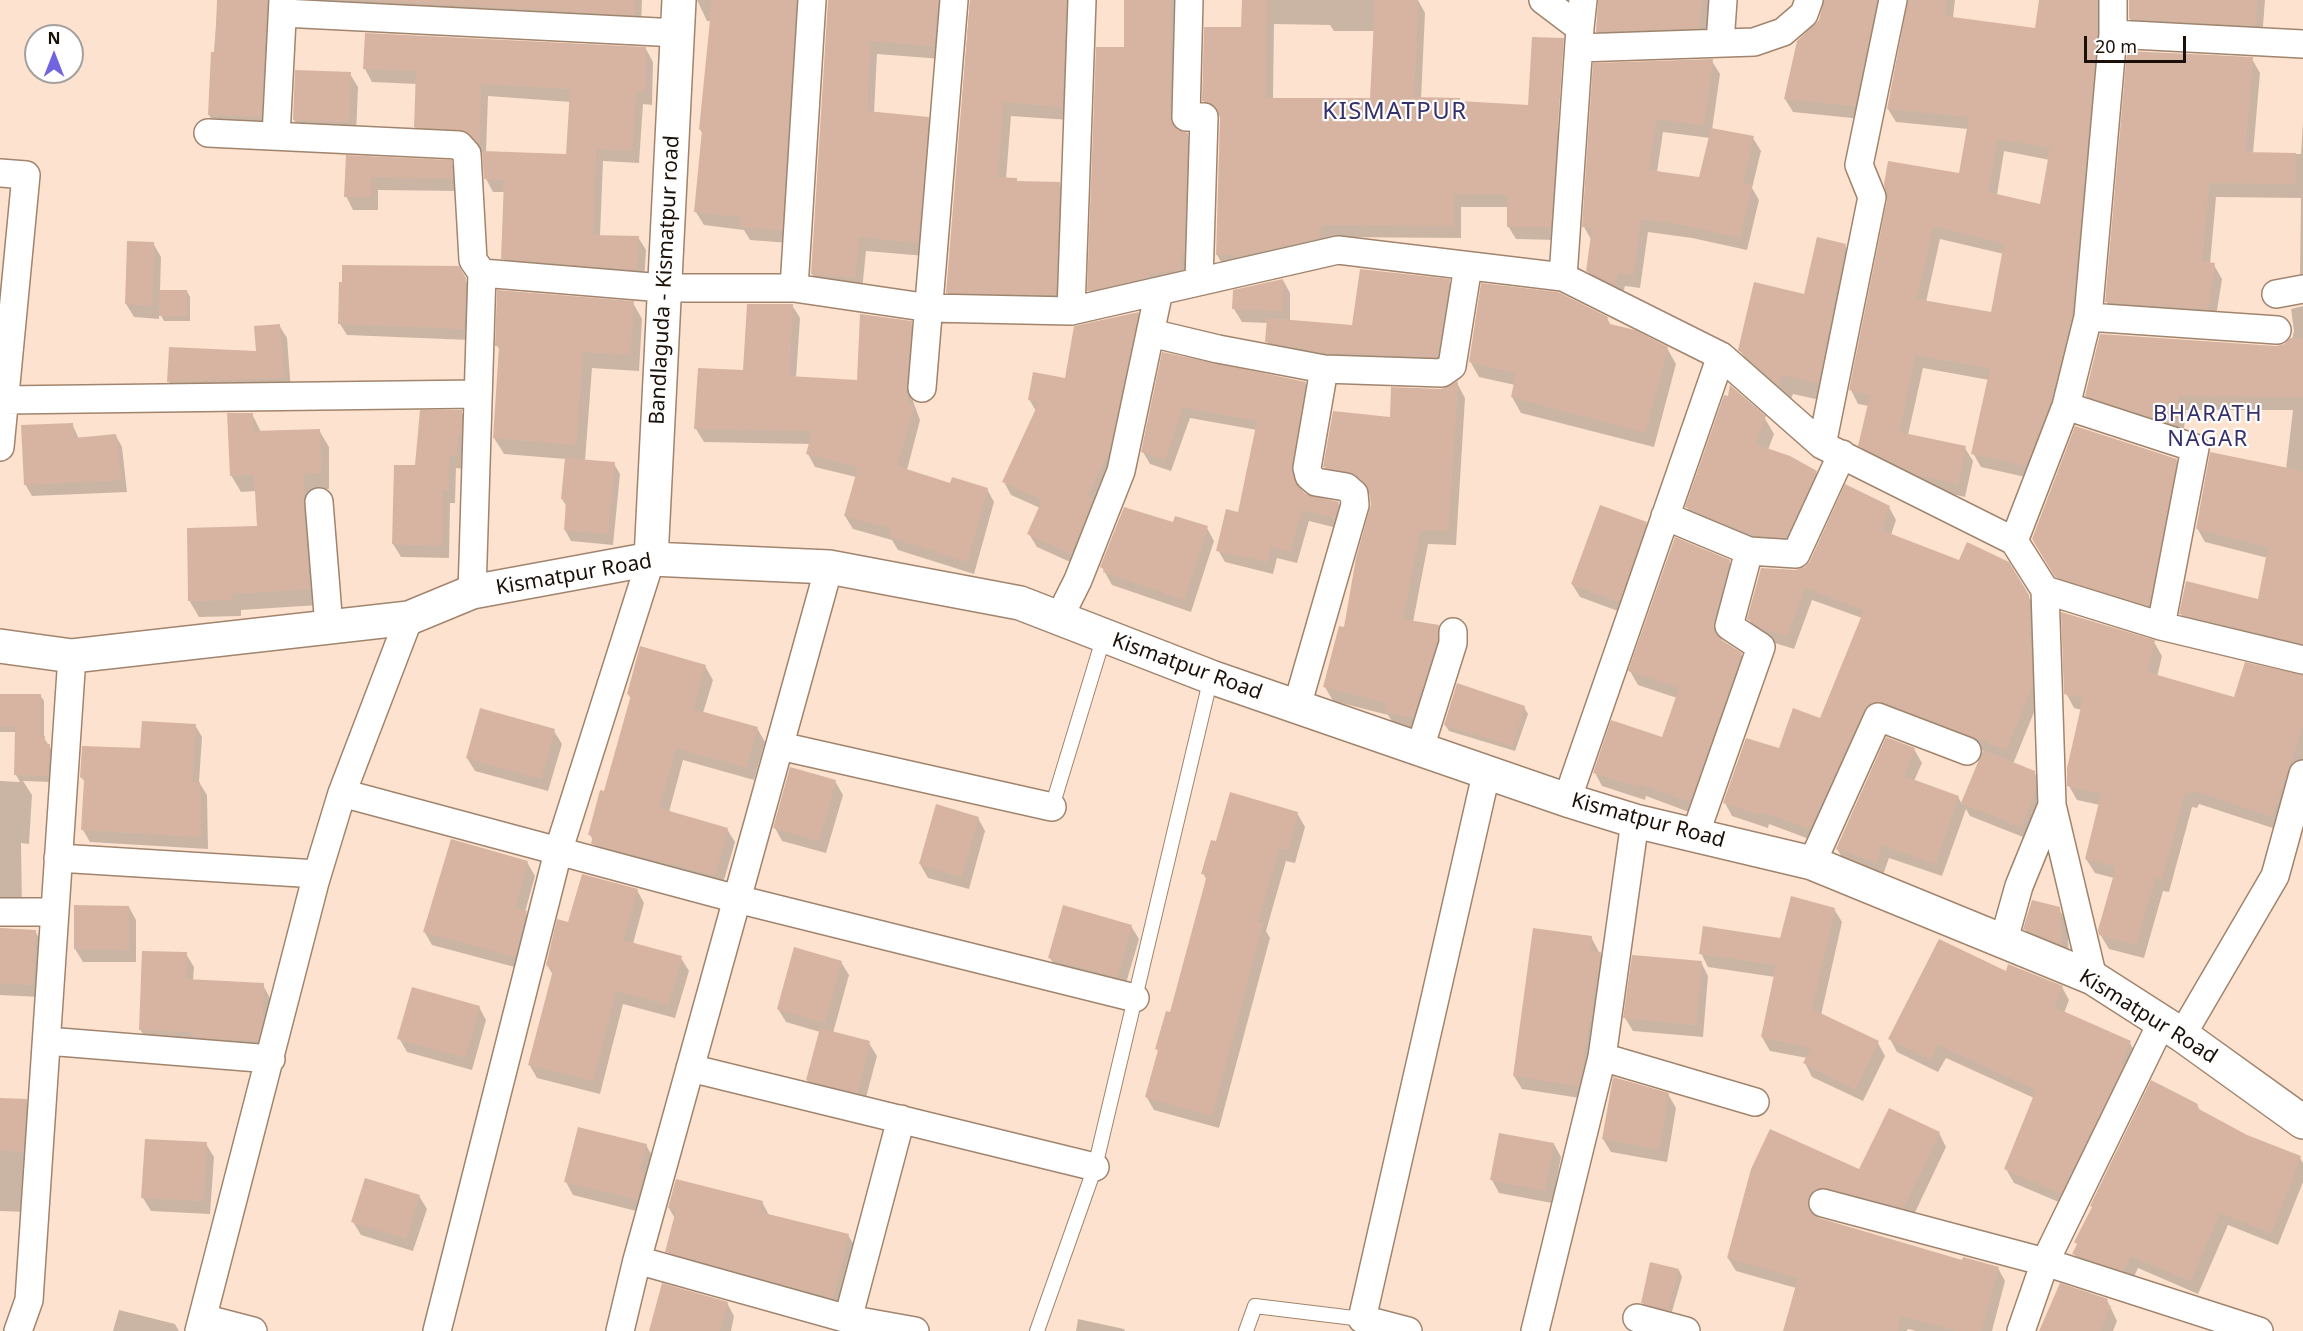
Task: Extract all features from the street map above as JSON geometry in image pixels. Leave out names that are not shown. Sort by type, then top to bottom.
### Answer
[{"type":"street","name":"Bandlaguda - Kismatpur road","points":[[651,559],[679,0]]},
{"type":"street","points":[[794,288],[812,0]]},
{"type":"street","points":[[922,388],[954,0]]},
{"type":"street","points":[[1071,311],[1082,0]]},
{"type":"street","points":[[1189,0],[1186,117],[1204,117],[1199,281]]},
{"type":"street","points":[[1543,0],[1579,38],[1720,43],[1754,42],[1783,32],[1804,14],[1809,0]]},
{"type":"street","points":[[1563,277],[1583,0]]},
{"type":"street","points":[[1720,43],[1723,0]]},
{"type":"street","points":[[1665,516],[1749,551],[1796,554],[1832,450],[1872,197],[1859,165],[1893,0]]},
{"type":"street","points":[[2014,541],[2066,406],[2088,317],[2114,0]]},
{"type":"street","points":[[276,136],[283,7],[678,33]]},
{"type":"street","points":[[2113,34],[2303,44]]},
{"type":"street","points":[[208,133],[459,145],[467,154],[473,260],[482,273],[471,592]]},
{"type":"street","points":[[0,173],[26,175],[0,447]]},
{"type":"street","points":[[482,273],[663,288],[794,288],[930,308],[1071,311],[1338,250],[1563,277],[1721,356],[1832,450],[2014,541],[2045,590],[2052,805],[2093,978]]},
{"type":"street","points":[[1151,333],[1218,349],[1324,369],[1432,375],[1442,373],[1452,366],[1468,266]]},
{"type":"street","points":[[2276,294],[2303,289]]},
{"type":"street","points":[[1059,618],[1078,580],[1121,471],[1159,291]]},
{"type":"street","points":[[2088,317],[2277,330]]},
{"type":"street","points":[[1567,800],[1721,356]]},
{"type":"street","points":[[1297,706],[1355,505],[1354,494],[1346,487],[1316,482],[1309,476],[1307,468],[1324,369]]},
{"type":"street","points":[[4,400],[478,394]]},
{"type":"street","points":[[2066,406],[2195,448],[2161,626]]},
{"type":"street","points":[[319,502],[329,627]]},
{"type":"street","points":[[1695,835],[1761,647],[1729,626],[1749,551]]},
{"type":"street","points":[[437,1331],[558,852],[651,559]]},
{"type":"street","name":"Kismatpur Road","points":[[0,646],[72,656],[409,618],[471,592],[651,559],[829,567],[1020,603],[1211,677],[1487,770],[1567,800],[1635,820],[1812,863],[2093,978],[2303,1122]]},
{"type":"street","points":[[620,1331],[637,1260],[829,567]]},
{"type":"street","points":[[2045,590],[2161,626],[2303,660]]},
{"type":"street","points":[[253,1331],[201,1324],[317,873],[342,793],[409,618]]},
{"type":"street","points":[[1420,748],[1453,643],[1453,632]]},
{"type":"street","points":[[18,1331],[29,1300],[72,656]]},
{"type":"street","points":[[1812,863],[1878,717],[1967,751]]},
{"type":"street","points":[[780,746],[1052,807]]},
{"type":"street","points":[[1408,1331],[1362,1319],[1487,770]]},
{"type":"street","points":[[2021,1331],[2045,1262],[2171,1030],[2275,876],[2303,774]]},
{"type":"street","points":[[342,793],[737,899],[1135,998]]},
{"type":"street","points":[[2003,943],[2019,886],[2052,805]]},
{"type":"street","points":[[1535,1331],[1602,1057],[1635,820]]},
{"type":"street","points":[[58,858],[317,873]]},
{"type":"street","points":[[0,912],[55,912]]},
{"type":"street","points":[[47,1041],[271,1059]]},
{"type":"street","points":[[1602,1057],[1755,1102]]},
{"type":"street","points":[[690,1068],[1095,1167]]},
{"type":"street","points":[[848,1319],[901,1119]]},
{"type":"street","points":[[1823,1203],[2045,1262],[2259,1331]]},
{"type":"street","points":[[637,1260],[848,1319],[915,1331]]},
{"type":"street","points":[[1637,1318],[1686,1331]]},
{"type":"lane","points":[[1052,807],[1104,636]]},
{"type":"lane","points":[[1037,1331],[1095,1167],[1211,677]]},
{"type":"lane","points":[[1246,1331],[1255,1306],[1362,1319]]},
{"type":"building","points":[[217,0],[267,0],[261,117],[208,115],[211,52],[215,52]]},
{"type":"building","points":[[366,0],[635,0],[634,15]]},
{"type":"building","points":[[712,0],[796,0],[782,230],[740,227],[741,217],[694,212],[702,130],[699,130]]},
{"type":"building","points":[[828,0],[938,0],[934,46],[870,41],[867,111],[929,117],[918,243],[859,237],[855,278],[811,274]]},
{"type":"building","points":[[970,0],[1066,0],[1062,107],[1003,102],[998,177],[1017,178],[1017,181],[1060,182],[1056,295],[946,293]]},
{"type":"building","points":[[1124,0],[1171,0],[1170,117],[1178,130],[1188,133],[1184,254],[1181,254],[1181,270],[1150,274],[1150,277],[1087,291],[1096,47],[1124,47]]},
{"type":"building","points":[[1242,0],[1267,0],[1266,98],[1370,98],[1375,0],[1418,0],[1414,97],[1460,98],[1460,101],[1528,105],[1532,37],[1564,38],[1551,227],[1507,227],[1507,195],[1454,194],[1454,226],[1321,225],[1319,238],[1235,257],[1235,255],[1216,255],[1220,117],[1212,104],[1202,101],[1204,27],[1241,27]]},
{"type":"building","points":[[1598,0],[1702,0],[1699,28],[1596,32]]},
{"type":"building","points":[[1824,0],[1877,0],[1855,106],[1784,99],[1797,41],[1819,20]]},
{"type":"building","points":[[1908,0],[1946,0],[1945,16],[2035,28],[2039,0],[2097,0],[2097,33],[2072,314],[2051,401],[2026,466],[1971,454],[1990,368],[1915,355],[1899,432],[1966,446],[1958,484],[1918,475],[1858,446],[1870,395],[1849,390],[1887,200],[1884,184],[1888,161],[1959,173],[1969,117],[1887,109]],"holes":[[[1997,139],[2050,148],[2040,204],[1988,192]],[[1933,226],[2004,243],[1991,312],[1917,299]]]},
{"type":"building","points":[[2129,0],[2257,0],[2255,26],[2129,19]]},
{"type":"building","points":[[365,33],[646,47],[645,92],[636,92],[632,151],[596,149],[593,235],[639,236],[637,270],[501,259],[504,180],[484,179],[482,151],[566,154],[570,89],[481,84],[479,144],[465,131],[414,127],[416,71],[363,69]]},
{"type":"building","points":[[2127,51],[2253,57],[2245,152],[2296,153],[2295,184],[2209,183],[2202,261],[2215,263],[2208,309],[2105,302]]},
{"type":"building","points":[[1713,59],[1704,125],[1656,119],[1649,170],[1699,177],[1711,128],[1754,136],[1743,183],[1752,185],[1740,238],[1683,225],[1641,219],[1633,275],[1618,273],[1615,285],[1586,271],[1592,228],[1582,227],[1593,63]]},
{"type":"building","points":[[295,70],[351,72],[349,122],[293,120]]},
{"type":"building","points":[[346,155],[452,160],[453,179],[371,177],[371,197],[344,197]]},
{"type":"building","points":[[1817,237],[1846,244],[1818,383],[1782,375],[1778,385],[1738,350],[1754,282],[1804,294]]},
{"type":"building","points":[[127,241],[154,242],[152,306],[125,304]]},
{"type":"building","points":[[342,265],[459,266],[466,278],[464,329],[338,324],[339,282],[342,282]]},
{"type":"building","points":[[1360,269],[1450,279],[1437,357],[1326,353],[1265,342],[1267,318],[1352,325]]},
{"type":"building","points":[[1283,279],[1283,311],[1232,309],[1233,290]]},
{"type":"building","points":[[1481,283],[1558,292],[1608,317],[1606,323],[1635,330],[1668,347],[1645,433],[1511,397],[1516,373],[1469,362]]},
{"type":"building","points":[[159,290],[187,290],[187,316],[159,316]]},
{"type":"building","points":[[497,290],[634,301],[630,355],[583,352],[576,445],[493,438],[499,346],[495,346]]},
{"type":"building","points":[[747,304],[793,304],[789,376],[857,380],[860,314],[912,321],[906,387],[908,404],[914,405],[897,466],[950,483],[952,477],[988,488],[967,562],[889,537],[892,529],[844,516],[858,467],[806,454],[812,431],[694,429],[698,368],[743,370]]},
{"type":"building","points":[[1139,312],[1109,452],[1087,496],[1093,498],[1071,554],[1027,534],[1042,500],[1002,482],[1039,402],[1028,400],[1033,372],[1065,378],[1074,326]]},
{"type":"building","points":[[280,324],[284,378],[167,382],[169,347],[256,351],[254,326]]},
{"type":"building","points":[[2100,334],[2276,346],[2284,344],[2290,338],[2303,338],[2303,397],[2178,396],[2175,425],[2085,396]]},
{"type":"building","points":[[1162,352],[1306,382],[1292,472],[1298,487],[1306,494],[1339,502],[1335,518],[1302,510],[1290,552],[1271,547],[1267,562],[1216,551],[1226,509],[1238,512],[1257,421],[1183,407],[1165,460],[1141,452]]},
{"type":"building","points":[[1458,381],[1448,531],[1420,530],[1403,619],[1439,625],[1437,641],[1413,718],[1385,712],[1387,703],[1323,687],[1339,626],[1344,627],[1356,558],[1371,504],[1369,492],[1356,475],[1323,467],[1333,411],[1390,417],[1391,387],[1441,389]]},
{"type":"building","points":[[1730,385],[1766,416],[1755,444],[1790,456],[1817,471],[1786,538],[1753,535],[1685,507],[1724,395],[1728,396]]},
{"type":"building","points":[[420,410],[462,410],[461,435],[458,435],[456,456],[449,455],[448,490],[443,490],[442,546],[392,544],[394,465],[415,465]]},
{"type":"building","points":[[227,413],[253,413],[253,431],[320,429],[321,473],[304,474],[303,503],[310,589],[232,594],[232,600],[188,601],[187,528],[257,526],[254,475],[230,476]]},
{"type":"building","points":[[73,423],[74,438],[116,434],[121,480],[24,485],[21,425]]},
{"type":"building","points":[[2075,426],[2177,459],[2149,606],[2055,577],[2032,539]]},
{"type":"building","points":[[2210,452],[2303,471],[2303,644],[2179,614],[2186,581],[2258,599],[2268,547],[2196,529]]},
{"type":"building","points":[[565,458],[615,462],[608,534],[564,530],[566,500],[561,499]]},
{"type":"building","points":[[1845,484],[1890,506],[1881,530],[1959,560],[1967,542],[2009,562],[2029,595],[2032,686],[2006,750],[1884,702],[1869,704],[1810,829],[1762,812],[1761,815],[1723,803],[1746,738],[1779,748],[1793,708],[1820,718],[1864,610],[1805,588],[1787,636],[1763,629],[1747,619],[1761,568],[1795,570],[1805,567],[1810,561]]},
{"type":"building","points":[[1600,505],[1647,522],[1619,602],[1571,584]]},
{"type":"building","points":[[1124,507],[1173,522],[1175,516],[1208,526],[1184,600],[1103,572],[1104,569],[1100,567]]},
{"type":"building","points":[[1675,537],[1730,560],[1714,622],[1714,631],[1720,639],[1742,653],[1690,802],[1639,784],[1638,787],[1593,773],[1611,720],[1662,737],[1679,688],[1628,671]]},
{"type":"building","points":[[2061,612],[2155,640],[2147,672],[2234,697],[2245,662],[2303,675],[2303,726],[2272,817],[2191,790],[2189,795],[2184,794],[2162,879],[2155,878],[2136,945],[2099,935],[2098,930],[2116,867],[2085,859],[2101,794],[2067,786],[2067,768],[2083,698],[2064,694]]},
{"type":"building","points":[[640,646],[706,665],[693,709],[758,727],[746,768],[676,748],[659,808],[728,828],[715,875],[591,844],[593,836],[588,835],[600,790],[604,791],[631,695],[627,694]]},
{"type":"building","points":[[1457,683],[1525,706],[1512,746],[1444,725]]},
{"type":"building","points":[[0,694],[41,694],[41,736],[45,736],[44,744],[50,744],[48,776],[14,775],[15,727],[0,726]]},
{"type":"building","points":[[480,708],[555,729],[541,779],[466,758]]},
{"type":"building","points":[[142,721],[196,724],[192,782],[200,782],[201,837],[81,830],[84,780],[80,777],[82,746],[140,748]]},
{"type":"building","points":[[1886,737],[1915,748],[1904,776],[1959,796],[1935,864],[1882,845],[1876,862],[1836,849]]},
{"type":"building","points":[[1983,750],[2035,771],[2036,790],[2021,827],[1961,803]]},
{"type":"building","points":[[790,767],[836,780],[819,841],[773,828]]},
{"type":"building","points":[[1230,792],[1298,812],[1288,850],[1279,848],[1258,922],[1263,923],[1212,1116],[1145,1097],[1158,1050],[1155,1049],[1166,1011],[1170,1012],[1207,875],[1201,874],[1211,840],[1216,841]]},
{"type":"building","points":[[936,804],[979,817],[961,877],[919,864]]},
{"type":"building","points":[[451,839],[528,861],[515,908],[527,911],[515,957],[423,932]]},
{"type":"building","points":[[582,874],[638,889],[623,940],[682,956],[668,1005],[616,991],[593,1081],[528,1065],[553,970],[546,965],[557,919],[568,922]]},
{"type":"building","points":[[1791,896],[1835,908],[1812,1009],[1879,1041],[1855,1089],[1803,1063],[1811,1048],[1761,1037],[1776,965],[1699,954],[1703,926],[1780,938]]},
{"type":"building","points":[[2032,900],[2060,907],[2062,945],[2023,929]]},
{"type":"building","points":[[74,905],[129,906],[129,950],[74,949]]},
{"type":"building","points":[[1063,905],[1132,925],[1117,977],[1048,958]]},
{"type":"building","points":[[0,928],[36,930],[33,985],[0,983]]},
{"type":"building","points":[[1533,928],[1592,936],[1590,951],[1601,952],[1579,1086],[1513,1076]]},
{"type":"building","points":[[1939,939],[2006,971],[2008,964],[2063,986],[2054,1007],[2131,1041],[2121,1064],[2124,1065],[2061,1194],[2004,1169],[2036,1090],[1938,1045],[1931,1060],[1888,1039]]},
{"type":"building","points":[[794,947],[842,961],[825,1023],[777,1009]]},
{"type":"building","points":[[142,951],[187,952],[186,979],[264,983],[262,1025],[258,1041],[191,1037],[192,1032],[139,1030]]},
{"type":"building","points":[[1632,955],[1702,961],[1696,1025],[1623,1018]]},
{"type":"building","points":[[412,987],[480,1006],[465,1058],[397,1039]]},
{"type":"building","points":[[820,1028],[870,1041],[857,1093],[806,1080]]},
{"type":"building","points":[[1613,1077],[1669,1093],[1659,1150],[1602,1139]]},
{"type":"building","points":[[2151,1080],[2198,1104],[2197,1108],[2247,1135],[2301,1156],[2271,1233],[2220,1213],[2190,1281],[2131,1256],[2123,1271],[2072,1254],[2077,1244],[2074,1242],[2092,1207],[2090,1206]]},
{"type":"building","points":[[0,1098],[27,1099],[23,1152],[0,1150]]},
{"type":"building","points":[[1889,1108],[1940,1132],[1903,1208],[1826,1188],[1818,1188],[1811,1192],[1808,1208],[1819,1218],[1962,1260],[1963,1257],[1999,1267],[1981,1331],[1956,1331],[1901,1316],[1897,1331],[1783,1331],[1798,1278],[1727,1258],[1751,1169],[1770,1129],[1859,1169]]},
{"type":"building","points":[[578,1127],[647,1144],[640,1169],[645,1171],[637,1200],[564,1182]]},
{"type":"building","points":[[1499,1133],[1554,1143],[1545,1191],[1490,1180]]},
{"type":"building","points":[[145,1139],[207,1142],[204,1201],[141,1198]]},
{"type":"building","points":[[365,1178],[420,1195],[406,1239],[351,1222]]},
{"type":"building","points":[[676,1179],[763,1201],[760,1212],[849,1234],[833,1298],[665,1252],[676,1210],[668,1208]]},
{"type":"building","points":[[1650,1262],[1679,1269],[1668,1310],[1641,1303]]},
{"type":"building","points":[[662,1283],[728,1302],[720,1331],[649,1331]]},
{"type":"building","points":[[2060,1283],[2108,1299],[2105,1304],[2111,1306],[2100,1331],[2039,1331]]},
{"type":"district","name":"KISMATPUR","points":[[1395,112]]},
{"type":"district","name":"BHARATH NAGAR","points":[[2208,428]]}]
